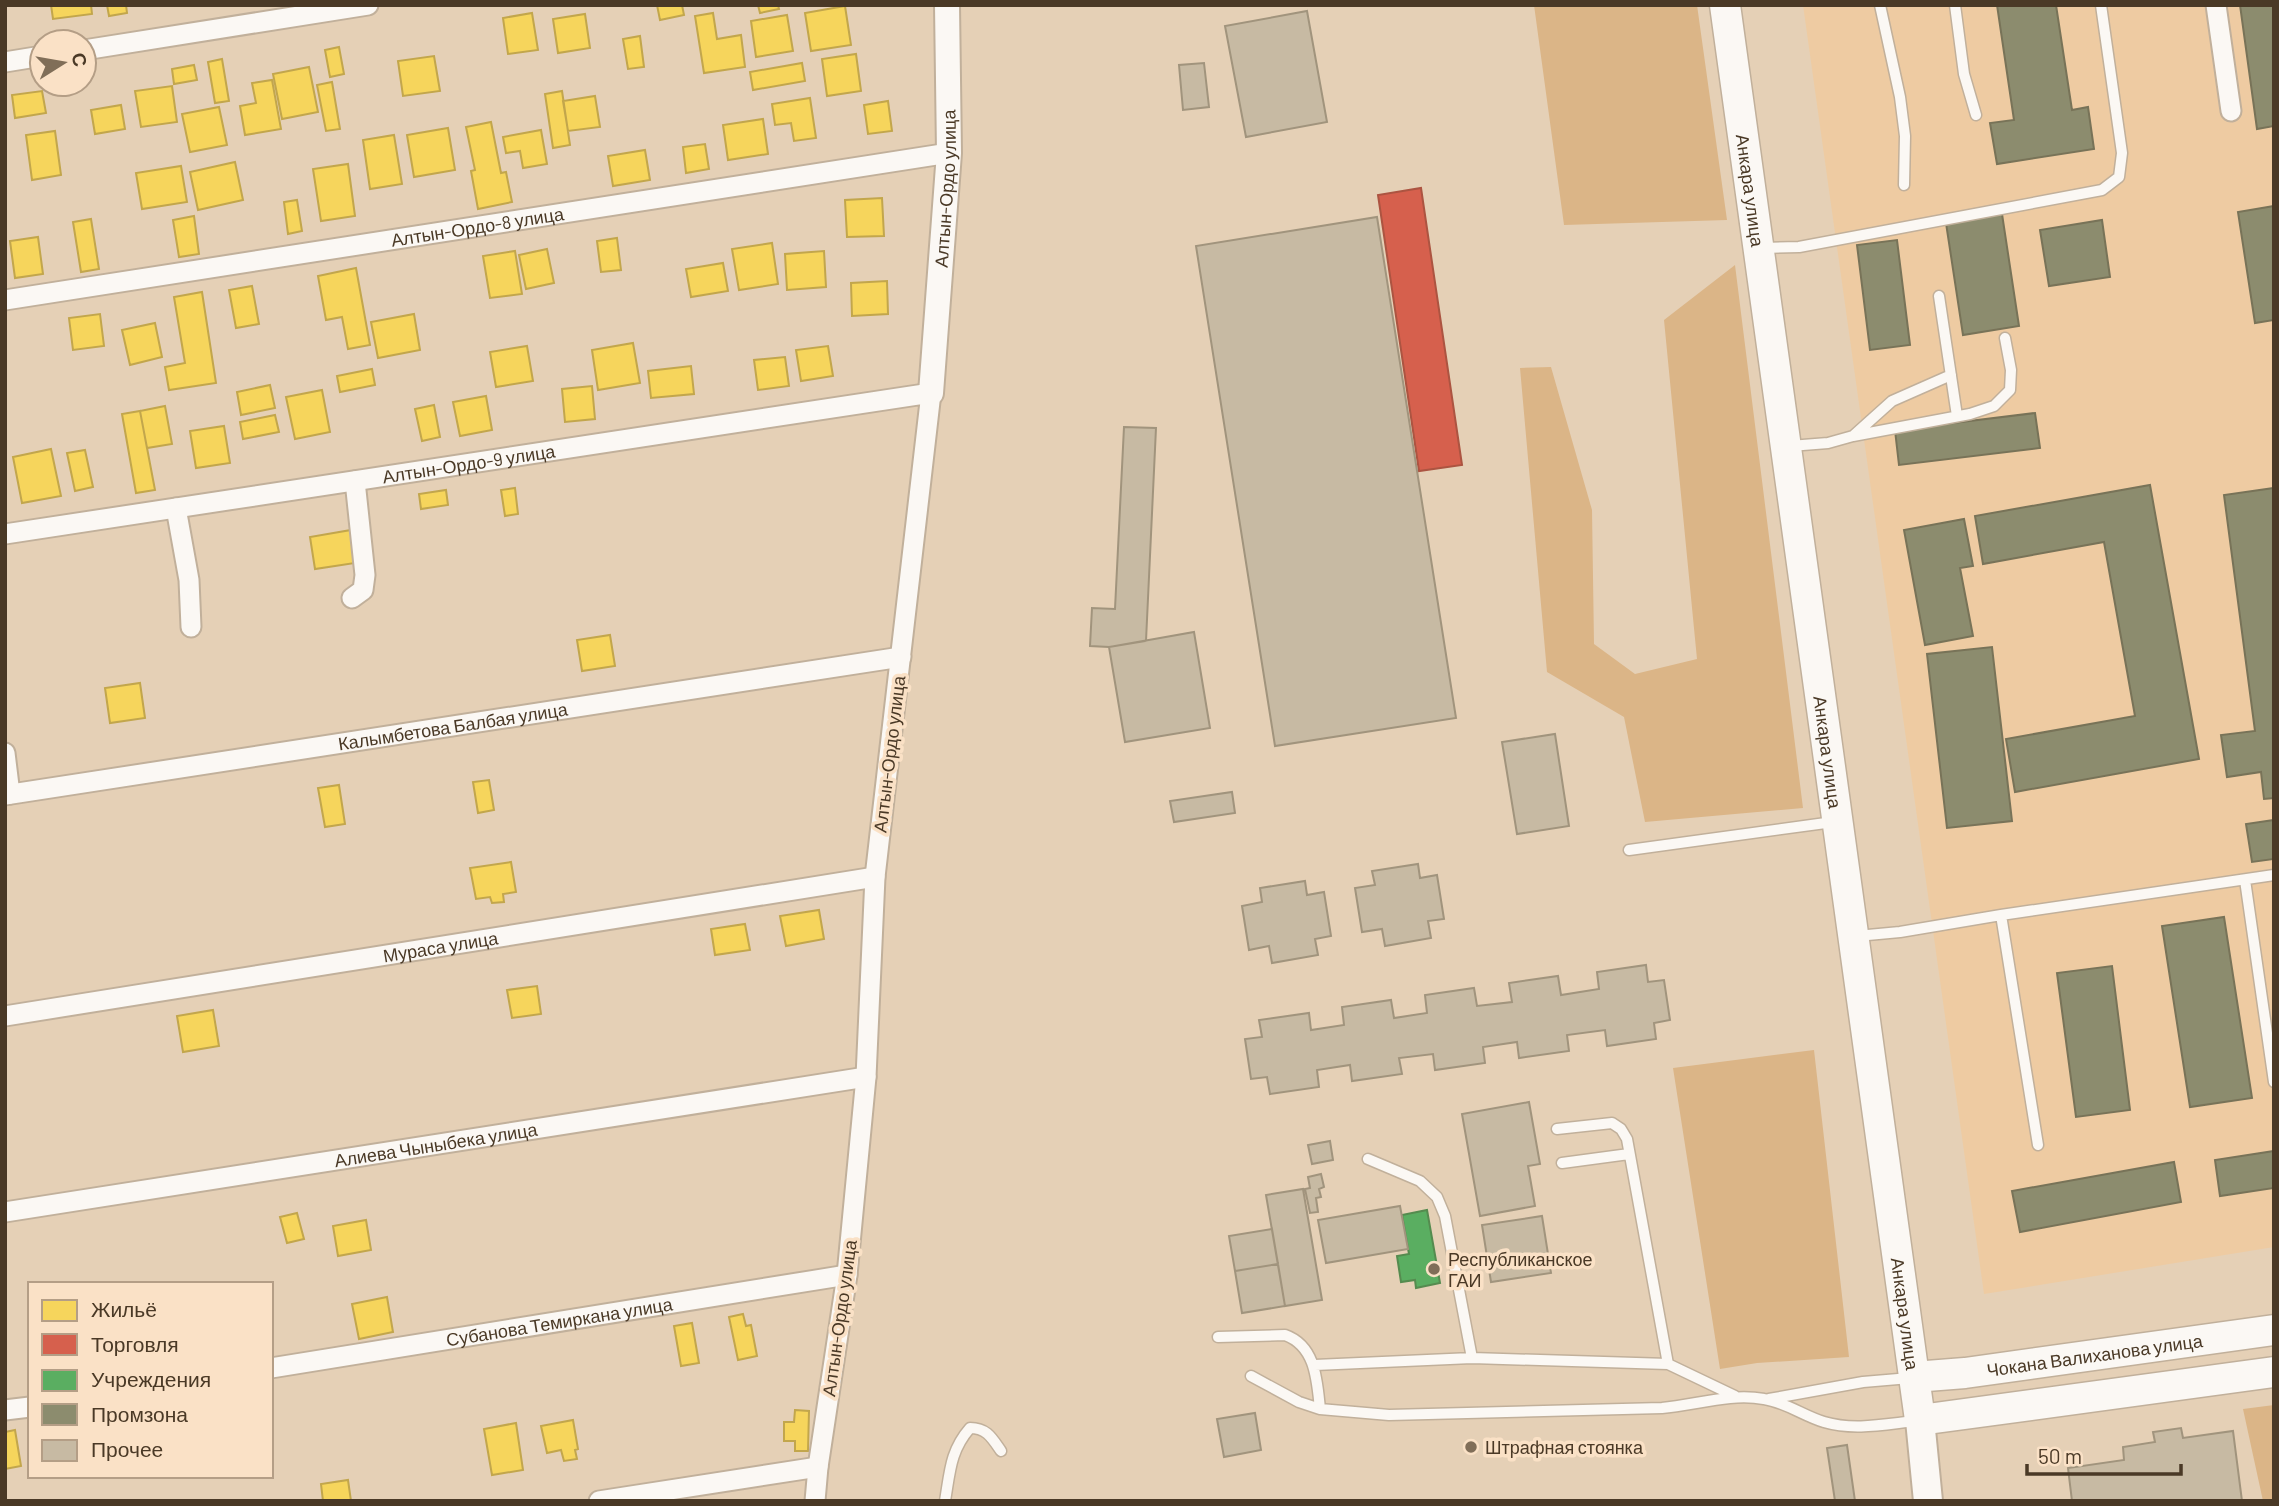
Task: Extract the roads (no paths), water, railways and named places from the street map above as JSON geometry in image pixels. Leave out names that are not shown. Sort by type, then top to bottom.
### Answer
[{"type":"main road","name":"Анкара улица","points":[[1725,5],[1920,1420],[1928,1501]]},
{"type":"main road","name":"Чокана Валиханова улица","points":[[1914,1377],[1965,1373],[2274,1330]]},
{"type":"main road","points":[[1920,1420],[2274,1372]]},
{"type":"street","points":[[98,48],[368,5]]},
{"type":"street","name":"Алтын-Ордо улица","points":[[816,1501],[818,1467],[847,1275],[866,1077],[875,877],[931,393],[949,153],[947,5]]},
{"type":"street","points":[[2216,5],[2231,111]]},
{"type":"street","points":[[5,62],[28,58]]},
{"type":"street","name":"Алтын-Ордо-8 улица","points":[[5,300],[949,153]]},
{"type":"street","name":"Алтын-Ордо-9 улица","points":[[5,534],[931,393]]},
{"type":"street","points":[[352,598],[363,590],[365,575],[355,481]]},
{"type":"street","points":[[176,508],[189,580],[191,627]]},
{"type":"street","name":"Калымбетова Балбая улица","points":[[8,794],[901,657]]},
{"type":"street","points":[[5,753],[8,794]]},
{"type":"street","name":"Мураса улица","points":[[5,1016],[875,877]]},
{"type":"street","name":"Алиева Чыныбека улица","points":[[5,1212],[866,1077]]},
{"type":"street","name":"Субанова Темиркана улица","points":[[273,1368],[847,1275]]},
{"type":"street","points":[[5,1410],[28,1407]]},
{"type":"street","points":[[599,1501],[818,1467]]},
{"type":"lane","points":[[1880,5],[1900,97],[1905,136],[1904,185]]},
{"type":"lane","points":[[1955,5],[1964,74],[1976,115]]},
{"type":"lane","points":[[1758,249],[1800,247],[2102,190],[2119,177],[2122,153],[2101,5]]},
{"type":"lane","points":[[1939,296],[1956,416]]},
{"type":"lane","points":[[1786,447],[1828,443],[1994,406],[2010,390],[2011,369],[2005,338]]},
{"type":"lane","points":[[1853,436],[1892,401],[1951,375]]},
{"type":"lane","points":[[1629,850],[1837,821]]},
{"type":"lane","points":[[1853,937],[2274,875]]},
{"type":"lane","points":[[2245,880],[2274,1082]]},
{"type":"lane","points":[[2001,915],[2038,1145]]},
{"type":"lane","points":[[1557,1129],[1612,1123],[1621,1129],[1627,1139],[1668,1364]]},
{"type":"lane","points":[[1562,1163],[1629,1154]]},
{"type":"lane","points":[[1368,1159],[1419,1181],[1437,1197],[1445,1216],[1472,1358]]},
{"type":"lane","points":[[1218,1337],[1285,1335],[1294,1338],[1315,1365],[1320,1409]]},
{"type":"lane","points":[[1315,1365],[1472,1358],[1668,1364],[1736,1396]]},
{"type":"lane","points":[[1251,1376],[1299,1402],[1320,1409],[1389,1415],[1692,1406],[1736,1396],[1767,1399],[1863,1382],[1914,1377]]},
{"type":"lane","points":[[1767,1399],[1826,1423],[1867,1427],[1920,1420]]},
{"type":"lane","points":[[945,1501],[953,1452],[970,1429],[983,1430],[990,1435],[1000,1451]]},
{"type":"place","name":"Республиканское ГАИ","points":[[1434,1269]]},
{"type":"place","name":"Штрафная стоянка","points":[[1471,1447]]}]
